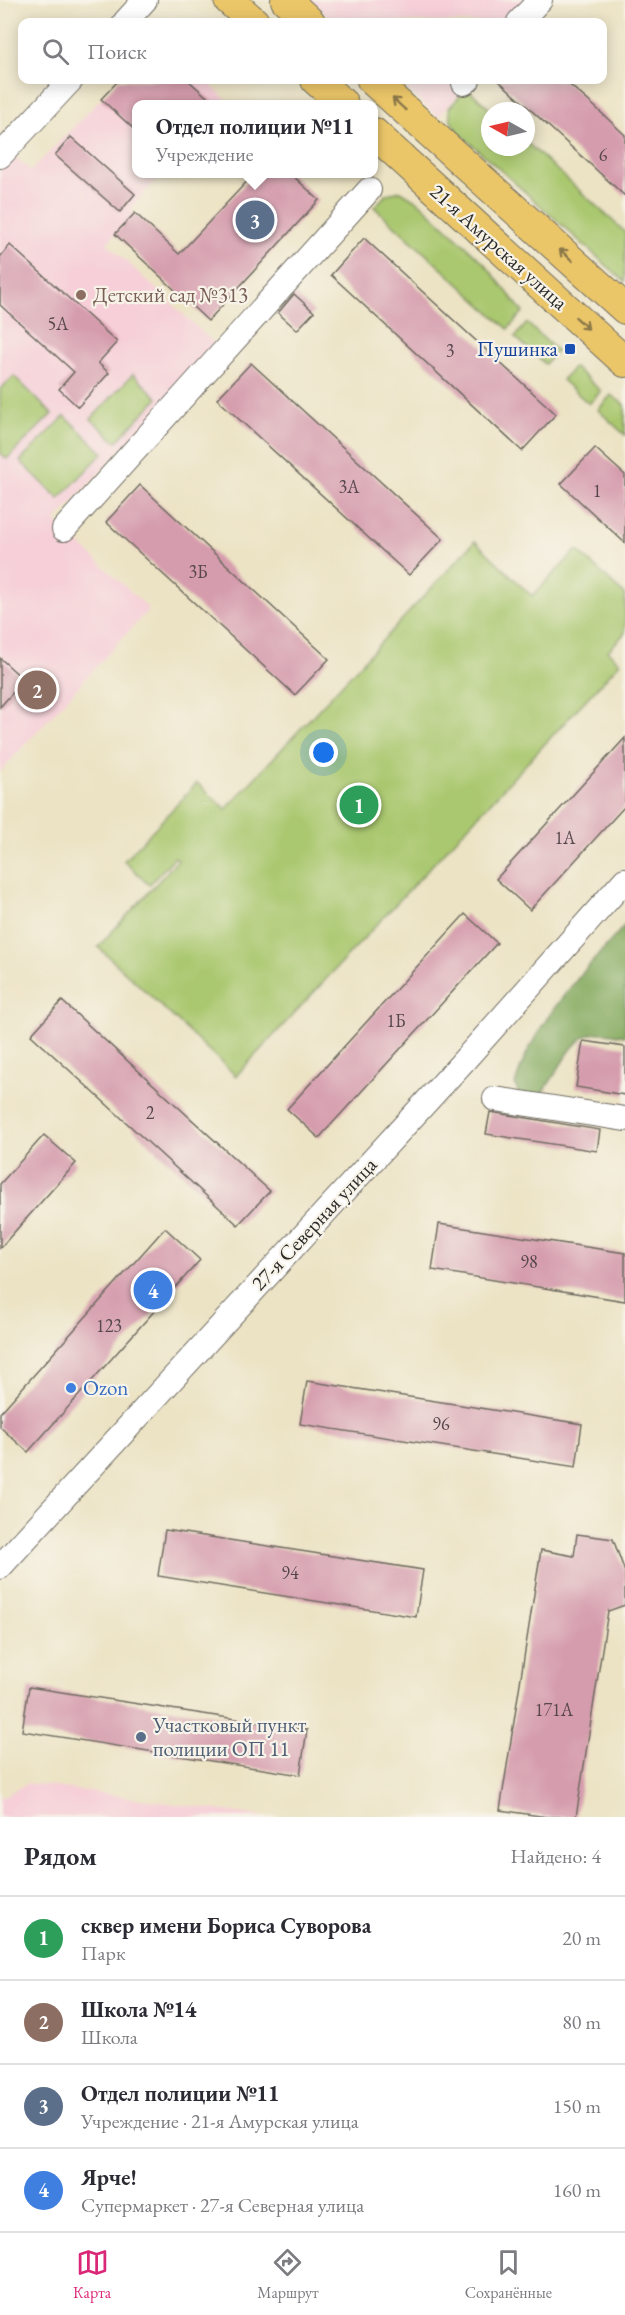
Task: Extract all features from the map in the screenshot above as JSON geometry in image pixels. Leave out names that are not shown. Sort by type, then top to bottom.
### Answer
[{"type":"main road","points":[[229,0],[249,18]]},
{"type":"main road","points":[[286,0],[306,18]]},
{"type":"main road","points":[[320,84],[338,100]]},
{"type":"main road","name":"21-я Амурская улица","points":[[376,84],[625,309]]},
{"type":"main road","name":"21-я Амурская улица","points":[[378,137],[625,362]]},
{"type":"street","points":[[128,18],[145,0]]},
{"type":"street","points":[[523,18],[540,0]]},
{"type":"street","points":[[0,156],[67,84]]},
{"type":"street","points":[[64,529],[369,190]]},
{"type":"street","name":"27-я Северная улица","points":[[0,1567],[460,1065],[625,880]]},
{"type":"street","points":[[495,1099],[625,1119]]},
{"type":"shaded area","points":[[309,0],[544,0],[528,18],[329,18]]},
{"type":"shaded area","points":[[115,84],[209,84],[227,100],[132,100],[132,178],[157,178],[130,209],[135,213],[107,243],[217,346],[55,521],[149,609],[0,772],[0,166],[12,154],[31,171]]},
{"type":"shaded area","points":[[401,84],[468,84],[438,117]]},
{"type":"shaded area","points":[[28,1783],[267,1817],[0,1817],[0,1798]]},
{"type":"green space","points":[[467,88],[482,102],[481,153],[457,131],[451,121],[449,108]]},
{"type":"green space","points":[[535,150],[625,232],[625,282],[485,156],[535,156]]},
{"type":"green space","points":[[401,191],[419,202],[484,263],[523,312],[508,329],[374,207],[387,194]]},
{"type":"green space","points":[[527,323],[557,351],[545,364],[515,337]]},
{"type":"green space","points":[[574,367],[601,391],[589,404],[562,380]]},
{"type":"green space","points":[[133,374],[158,398],[116,442],[91,419]]},
{"type":"green space","points":[[14,376],[52,414],[7,459],[0,453],[0,389]]},
{"type":"green space","points":[[611,395],[625,405],[625,435],[598,410]]},
{"type":"green space","points":[[65,416],[103,453],[59,499],[20,461]]},
{"type":"green space","points":[[475,541],[532,596],[577,550],[625,595],[625,633],[608,651],[620,663],[236,1076],[98,947],[178,860],[175,857],[149,885],[124,861],[197,783],[226,809]]},
{"type":"green space","points":[[625,925],[625,1036],[596,1033],[586,1036],[569,1052],[542,1093],[533,1101],[520,1096],[515,1085],[533,1041],[576,980]]},
{"type":"building","points":[[115,84],[192,84],[210,100],[132,100],[132,127],[101,99]]},
{"type":"building","points":[[502,84],[569,84],[625,135],[625,196],[535,114],[535,102],[522,102]]},
{"type":"building","points":[[71,137],[135,194],[120,212],[55,155]]},
{"type":"building","points":[[250,178],[295,178],[319,200],[208,321],[115,234],[135,213],[179,254]]},
{"type":"building","points":[[364,238],[556,414],[522,451],[331,275]]},
{"type":"building","name":"Детский сад №313","points":[[10,245],[117,342],[98,363],[109,373],[78,407],[59,389],[74,372],[0,305],[0,257]]},
{"type":"building","points":[[294,294],[314,312],[297,330],[278,313]]},
{"type":"building","points":[[251,363],[443,539],[409,575],[217,399]]},
{"type":"building","points":[[595,448],[625,475],[625,543],[561,484]]},
{"type":"building","points":[[140,485],[329,659],[295,695],[106,522]]},
{"type":"building","points":[[0,658],[24,680],[0,707]]},
{"type":"building","points":[[625,738],[625,806],[530,910],[496,879]]},
{"type":"building","points":[[465,914],[497,943],[319,1138],[287,1109]]},
{"type":"building","points":[[62,1001],[270,1191],[238,1225],[31,1035]]},
{"type":"building","points":[[583,1041],[625,1047],[625,1095],[576,1087]]},
{"type":"building","points":[[490,1112],[600,1130],[597,1151],[486,1134]]},
{"type":"building","points":[[44,1135],[76,1163],[0,1248],[0,1184]]},
{"type":"building","points":[[439,1224],[625,1253],[625,1301],[432,1270]]},
{"type":"building","points":[[165,1228],[200,1260],[28,1452],[0,1427],[0,1413]]},
{"type":"building","points":[[307,1381],[582,1424],[576,1467],[300,1424]]},
{"type":"building","points":[[165,1530],[423,1570],[416,1617],[158,1576]]},
{"type":"building","points":[[577,1534],[613,1539],[625,1572],[625,1605],[608,1611],[576,1817],[547,1817],[500,1810],[541,1550],[574,1556]]},
{"type":"building","points":[[29,1687],[307,1730],[300,1775],[22,1731]]},
{"type":"place","name":"Отдел полиции №11","points":[[255,220]]},
{"type":"place","name":"Детский сад №313","points":[[81,295]]},
{"type":"place","name":"Пушинка","points":[[570,349]]},
{"type":"place","name":"Школа №14","points":[[37,690]]},
{"type":"place","name":"сквер имени Бориса Суворова","points":[[359,805]]},
{"type":"place","name":"Ярче!","points":[[153,1290]]},
{"type":"place","name":"Ozon","points":[[71,1388]]},
{"type":"place","name":"Участковый пункт полиции ОП 11","points":[[141,1737]]}]
